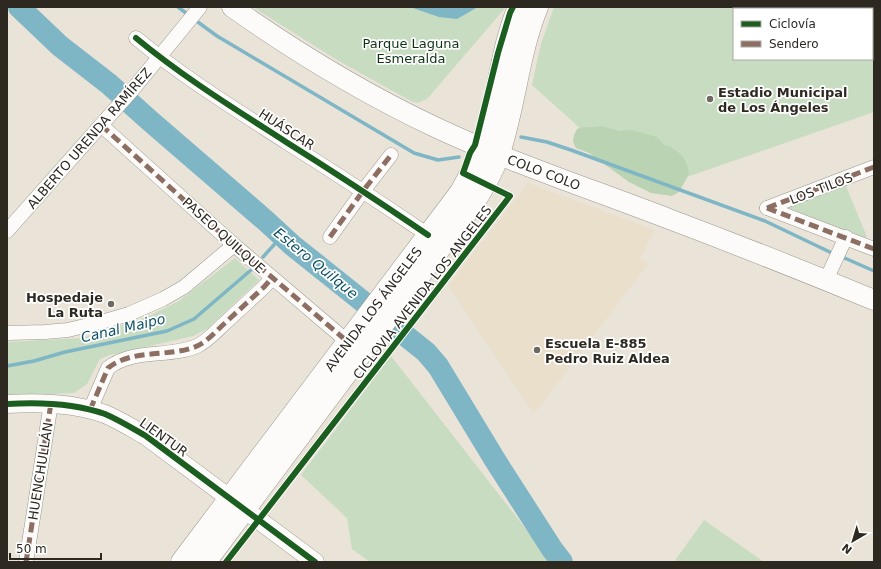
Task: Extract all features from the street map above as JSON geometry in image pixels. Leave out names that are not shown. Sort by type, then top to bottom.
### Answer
[{"type":"main road","name":"COLO COLO","points":[[232,7],[276,38],[322,67],[436,127],[491,151],[829,275],[874,300]]},
{"type":"main road","name":"AVENIDA LOS ÁNGELES","points":[[182,562],[237,504],[372,324],[469,209],[487,180],[491,151],[492,117],[509,38],[519,7]]},
{"type":"main road","name":"AVENIDA LOS ÁNGELES","points":[[387,305],[428,235],[461,192],[477,163],[491,151],[508,122],[527,37],[537,7]]},
{"type":"main road","name":"AVENIDA LOS ÁNGELES","points":[[205,562],[237,504],[348,342],[372,324]]},
{"type":"street","name":"ALBERTO URENDA RAMÍREZ","points":[[7,231],[134,88],[199,8]]},
{"type":"street","name":"HUÁSCAR","points":[[136,38],[160,57],[229,105],[363,191],[428,235]]},
{"type":"street","name":"PASEO QUILQUE","points":[[101,125],[234,245],[348,342]]},
{"type":"street","points":[[330,237],[390,155]]},
{"type":"street","name":"LOS TILOS","points":[[846,238],[767,208],[874,167]]},
{"type":"street","points":[[829,275],[846,238],[874,249]]},
{"type":"street","points":[[7,333],[68,330],[129,314],[184,288],[234,245]]},
{"type":"street","points":[[90,410],[108,368],[113,364],[131,357],[188,349],[200,344],[264,288],[272,278]]},
{"type":"street","name":"LIENTUR","points":[[7,404],[30,402],[51,403],[104,414],[128,425],[146,436],[315,562]]},
{"type":"street","name":"HUENCHULLÁN","points":[[26,562],[51,403]]},
{"type":"shaded area","name":"Escuela E-885 Pedro Ruiz Aldea","points":[[528,183],[654,230],[640,259],[648,264],[534,414],[448,286]]},
{"type":"green space","name":"Parque Laguna Esmeralda","points":[[253,7],[506,7],[427,99],[417,103],[337,60]]},
{"type":"green space","name":"Estadio Municipal de Los Ángeles","points":[[554,7],[874,7],[874,112],[681,179],[600,146],[532,85],[541,44]]},
{"type":"green space","points":[[601,126],[620,131],[631,130],[657,137],[664,145],[669,146],[678,152],[684,158],[689,174],[679,192],[672,196],[651,193],[629,182],[589,153],[576,148],[573,142],[577,129]]},
{"type":"green space","points":[[843,179],[867,237],[864,238],[778,204]]},
{"type":"green space","points":[[235,258],[259,280],[207,329],[193,336],[110,355],[100,359],[87,384],[74,393],[7,396],[7,342],[83,338],[149,316],[179,301]]},
{"type":"green space","points":[[391,356],[550,560],[548,562],[370,562],[352,549],[347,518],[301,475]]},
{"type":"green space","points":[[704,520],[764,562],[674,562]]},
{"type":"water","points":[[410,7],[478,7],[457,19],[439,17]]},
{"type":"waterway","name":"Estero Quilque","points":[[19,7],[60,46],[109,84],[292,245],[426,352],[438,366],[495,460],[552,549],[562,562]]},
{"type":"waterway","points":[[178,7],[190,16]]},
{"type":"waterway","points":[[195,20],[217,36],[414,153],[438,160],[459,157]]},
{"type":"waterway","points":[[521,137],[547,142],[571,150],[765,221],[834,254]]},
{"type":"waterway","points":[[263,257],[282,236]]},
{"type":"waterway","points":[[840,256],[874,271]]},
{"type":"waterway","name":"Canal Maipo","points":[[7,366],[34,361],[65,352],[167,331],[194,319],[251,270]]},
{"type":"marked path","points":[[101,125],[234,245],[348,342]]},
{"type":"marked path","points":[[330,237],[391,155]]},
{"type":"marked path","points":[[767,208],[874,167]]},
{"type":"marked path","points":[[767,208],[874,249]]},
{"type":"marked path","points":[[90,410],[108,368],[118,362],[140,355],[175,352],[186,350],[201,344],[212,336],[272,278]]},
{"type":"marked path","points":[[26,562],[51,403]]},
{"type":"cycle path","name":"CICLOVIA AVENIDA LOS ANGELES","points":[[226,562],[510,196],[463,173],[470,153],[475,145],[498,53],[513,7]]},
{"type":"cycle path","points":[[136,38],[172,66],[210,92],[428,235]]},
{"type":"cycle path","points":[[7,404],[44,403],[69,405],[93,410],[115,419],[146,436],[315,562]]},
{"type":"place","name":"Estadio Municipal de Los Ángeles","points":[[710,99]]},
{"type":"place","name":"Hospedaje La Ruta","points":[[111,304]]},
{"type":"place","name":"Escuela E-885 Pedro Ruiz Aldea","points":[[537,350]]}]
